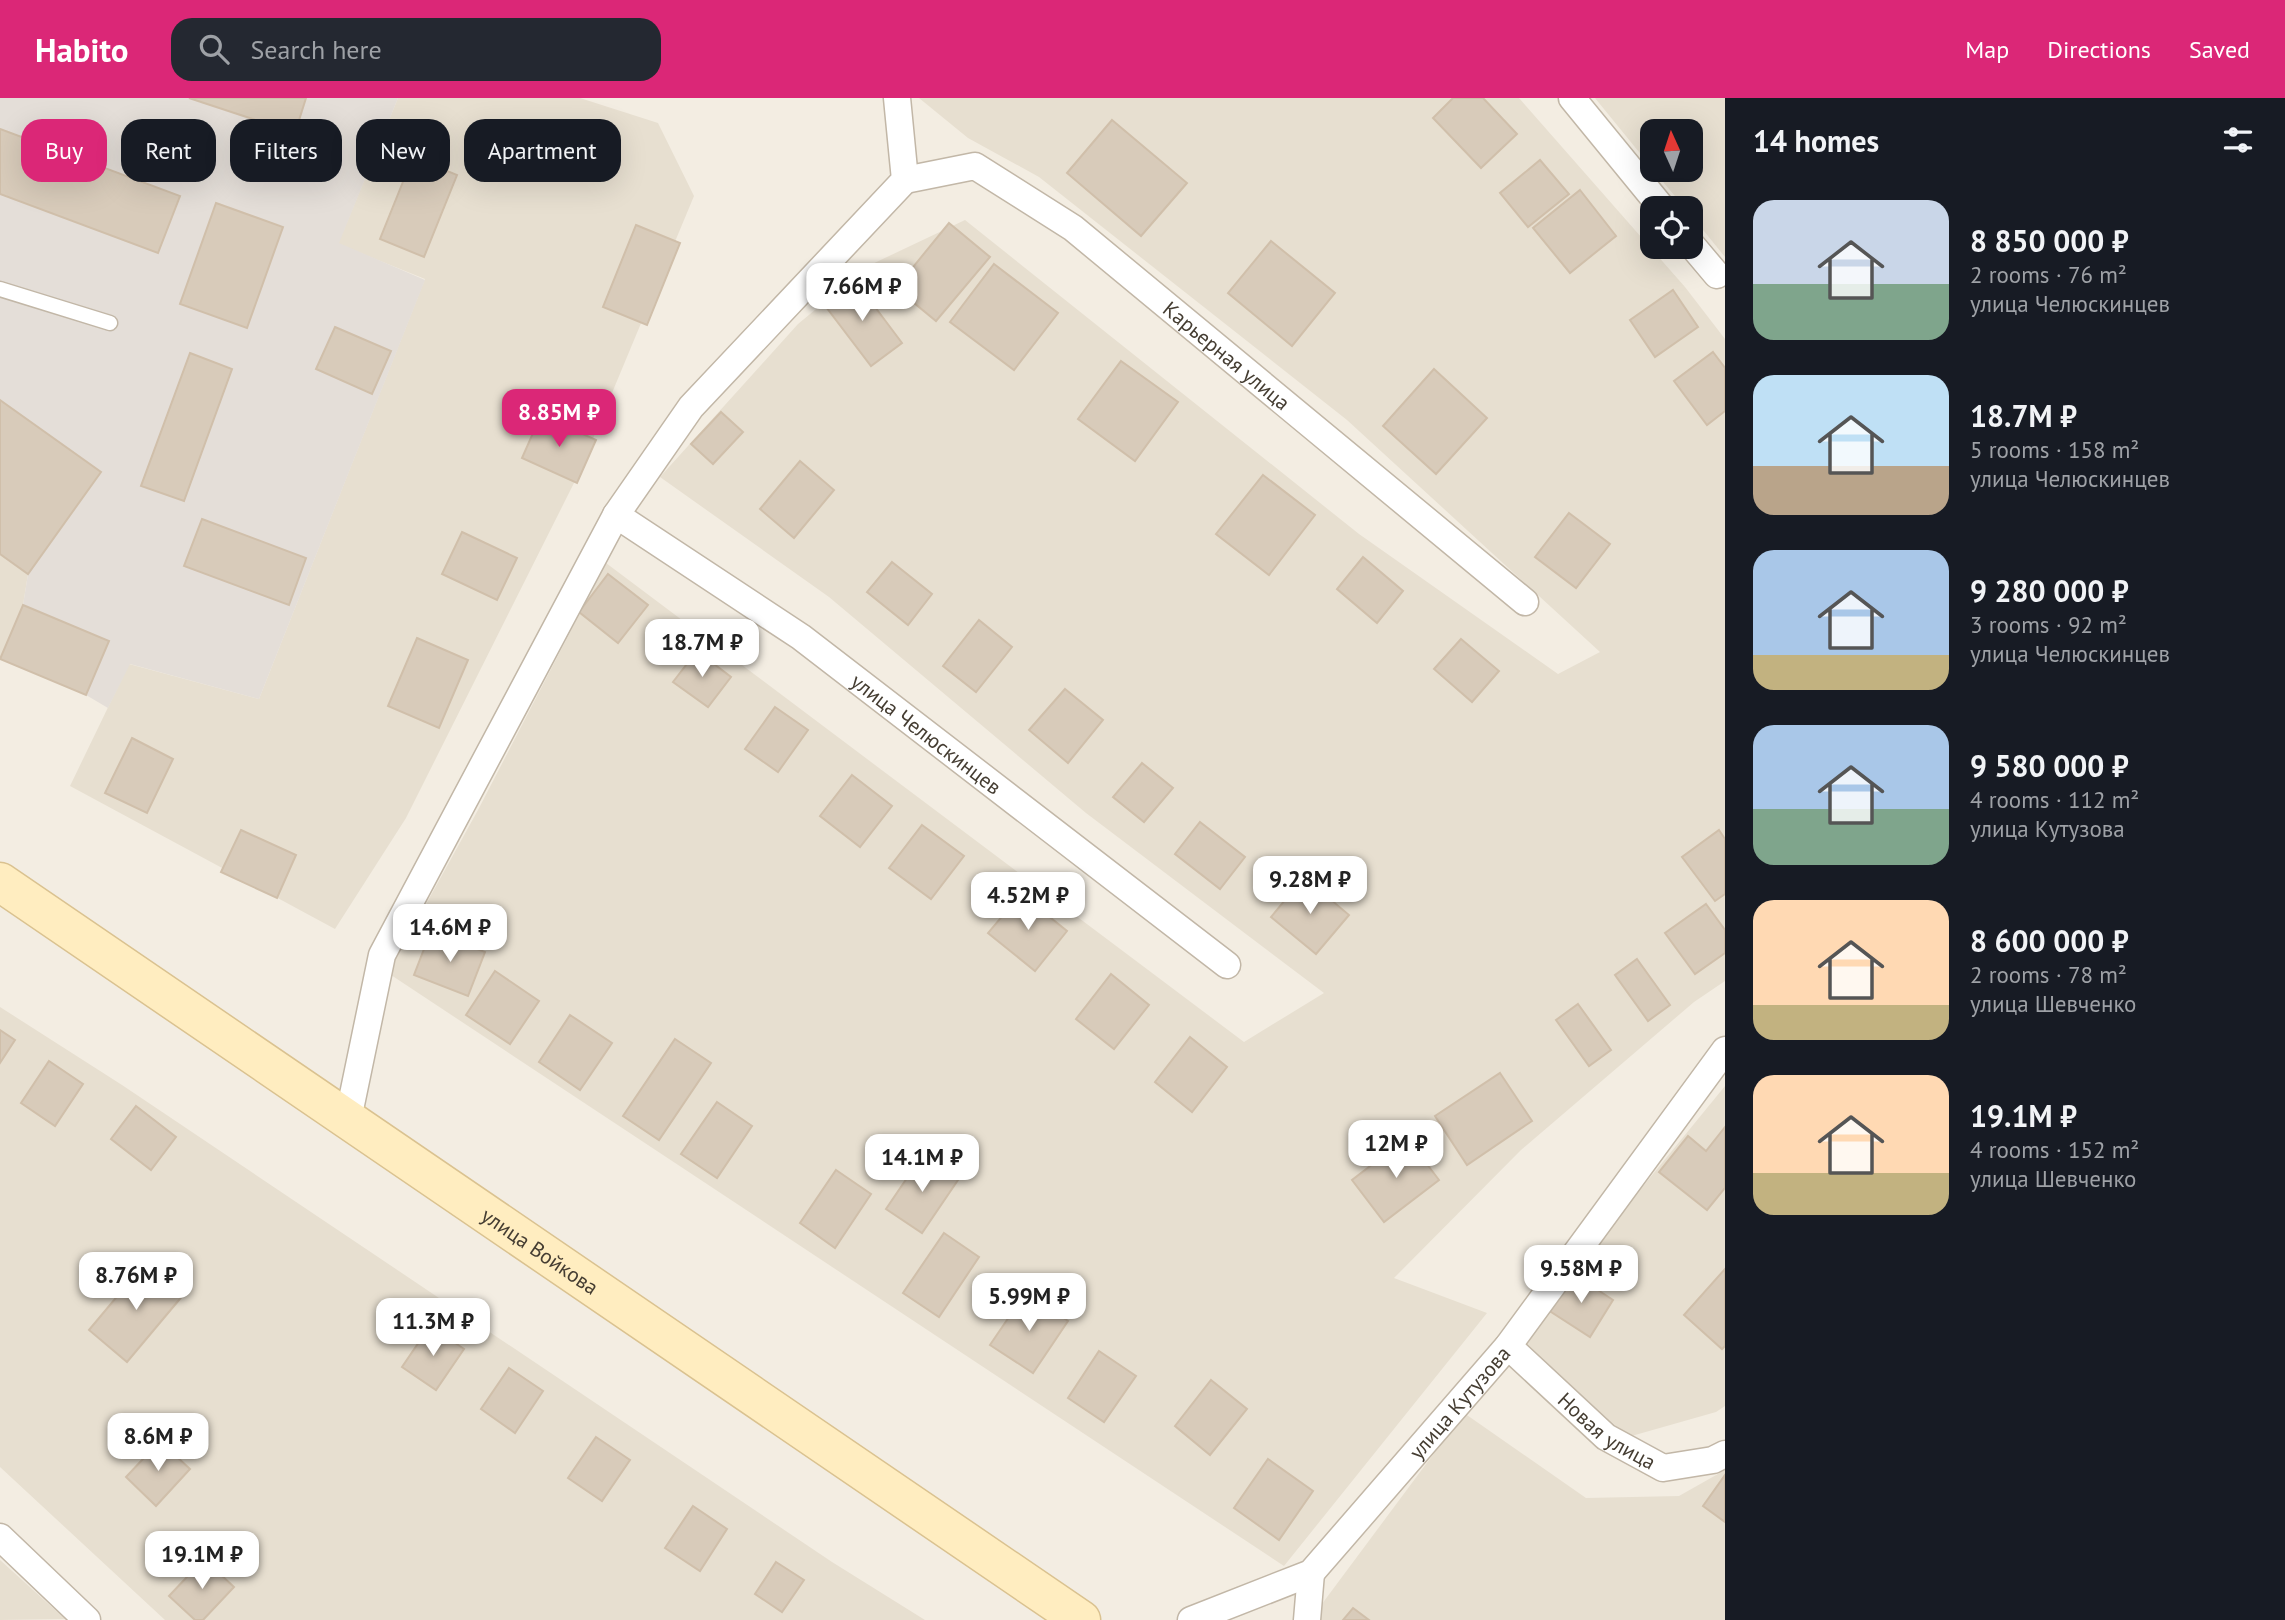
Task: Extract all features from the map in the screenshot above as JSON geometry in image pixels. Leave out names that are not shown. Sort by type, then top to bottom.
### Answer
[{"type":"main road","name":"улица Войкова","points":[[0,882],[1081,1620]]},
{"type":"street","points":[[348,1119],[382,955],[616,515],[691,407],[905,180],[897,98]]},
{"type":"street","points":[[1572,98],[1652,196]]},
{"type":"street","name":"Карьерная улица","points":[[905,180],[975,166],[1073,228],[1525,602]]},
{"type":"street","points":[[1703,258],[1717,275]]},
{"type":"street","name":"улица Челюскинцев","points":[[616,515],[801,637],[1227,965]]},
{"type":"street","name":"улица Кутузова","points":[[1191,1620],[1311,1573],[1508,1346],[1725,1050]]},
{"type":"street","name":"Новая улица","points":[[1508,1346],[1606,1437],[1663,1468],[1713,1460],[1725,1454]]},
{"type":"street","points":[[0,1537],[87,1620]]},
{"type":"street","points":[[1307,1620],[1311,1573]]},
{"type":"lane","points":[[0,289],[110,323]]},
{"type":"shaded area","points":[[0,98],[398,98],[389,119],[356,119],[356,182],[364,182],[339,243],[425,280],[259,699],[130,664],[108,708],[86,695],[0,659],[23,605],[28,574],[0,554]]},
{"type":"shaded area","points":[[398,98],[580,98],[658,123],[694,196],[577,477],[406,818],[335,929],[70,786],[129,664],[259,699],[425,279],[338,244],[363,182],[450,182],[450,119],[389,119]]},
{"type":"shaded area","points":[[919,98],[1519,98],[1640,236],[1640,259],[1660,259],[1725,339],[1725,981],[1694,1002],[1521,1150],[1394,1278],[1487,1313],[1284,1566],[388,973],[478,810],[606,563],[1244,1042],[1324,993],[1086,813],[829,597],[660,477],[798,324],[868,266],[965,220],[1359,534],[1558,674],[1600,652],[1347,420],[1039,177],[968,138]]},
{"type":"shaded area","points":[[1595,98],[1725,98],[1725,257],[1703,230],[1703,196],[1675,196],[1663,182],[1703,182],[1703,119],[1640,119],[1640,153]]},
{"type":"shaded area","points":[[0,554],[28,574],[23,605],[0,660]]},
{"type":"shaded area","points":[[0,1007],[122,1085],[832,1562],[925,1620],[165,1620],[0,1467]]},
{"type":"shaded area","points":[[1725,1086],[1725,1406],[1716,1412],[1628,1437],[1519,1338]]},
{"type":"shaded area","points":[[1464,1413],[1586,1498],[1679,1496],[1725,1470],[1725,1620],[1310,1620]]},
{"type":"shaded area","points":[[0,1560],[65,1619],[0,1620]]},
{"type":"building","points":[[189,98],[306,98],[299,119],[253,119]]},
{"type":"building","points":[[1453,98],[1483,98],[1517,134],[1481,168],[1433,118]]},
{"type":"building","points":[[1112,120],[1187,183],[1141,236],[1067,173]]},
{"type":"building","points":[[0,129],[21,137],[21,182],[107,182],[107,169],[121,174],[121,182],[142,182],[180,196],[158,253],[0,194]]},
{"type":"building","points":[[1540,160],[1569,194],[1528,227],[1500,193]]},
{"type":"building","points":[[450,172],[457,175],[424,257],[380,239],[403,182],[450,182]]},
{"type":"building","points":[[1580,190],[1616,236],[1570,273],[1533,228]]},
{"type":"building","points":[[216,203],[283,227],[247,328],[180,304]]},
{"type":"building","points":[[949,223],[990,257],[936,321],[896,288]]},
{"type":"building","points":[[636,225],[680,243],[647,325],[603,307]]},
{"type":"building","points":[[1271,241],[1335,293],[1292,346],[1228,293]]},
{"type":"building","points":[[994,264],[1058,313],[1014,370],[950,322]]},
{"type":"building","points":[[854,279],[902,343],[871,366],[823,303]]},
{"type":"building","points":[[1673,290],[1698,327],[1655,357],[1630,320]]},
{"type":"building","points":[[335,327],[391,351],[372,394],[316,369]]},
{"type":"building","points":[[1713,352],[1725,368],[1725,411],[1707,425],[1674,381]]},
{"type":"building","points":[[190,353],[232,369],[184,501],[141,486]]},
{"type":"building","points":[[1121,361],[1178,402],[1135,461],[1078,419]]},
{"type":"building","points":[[1434,369],[1487,418],[1436,474],[1383,426]]},
{"type":"building","points":[[0,400],[101,472],[28,574],[0,554]]},
{"type":"building","points":[[721,412],[743,432],[713,464],[691,444]]},
{"type":"building","points":[[541,415],[596,440],[577,483],[522,458]]},
{"type":"building","points":[[800,461],[834,490],[794,538],[760,509]]},
{"type":"building","points":[[1263,475],[1315,515],[1269,575],[1216,534]]},
{"type":"building","points":[[1569,513],[1610,544],[1576,588],[1535,557]]},
{"type":"building","points":[[202,519],[306,558],[289,605],[184,566]]},
{"type":"building","points":[[462,532],[517,558],[497,600],[442,574]]},
{"type":"building","points":[[1363,557],[1403,591],[1377,623],[1337,589]]},
{"type":"building","points":[[892,562],[932,594],[908,625],[867,592]]},
{"type":"building","points":[[608,574],[648,605],[618,643],[579,612]]},
{"type":"building","points":[[23,605],[109,641],[86,695],[0,659]]},
{"type":"building","points":[[979,620],[1012,647],[976,692],[943,666]]},
{"type":"building","points":[[417,638],[468,660],[439,728],[388,706]]},
{"type":"building","points":[[1461,639],[1499,671],[1472,702],[1434,669]]},
{"type":"building","points":[[697,651],[731,677],[708,707],[673,682]]},
{"type":"building","points":[[1065,689],[1103,720],[1068,763],[1029,730]]},
{"type":"building","points":[[775,707],[808,730],[778,772],[745,749]]},
{"type":"building","points":[[132,738],[173,759],[147,813],[105,793]]},
{"type":"building","points":[[1142,763],[1173,788],[1144,822],[1113,797]]},
{"type":"building","points":[[852,775],[892,806],[860,847],[820,816]]},
{"type":"building","points":[[1200,822],[1245,857],[1220,889],[1175,854]]},
{"type":"building","points":[[922,825],[964,856],[931,899],[889,868]]},
{"type":"building","points":[[241,830],[296,855],[277,898],[221,872]]},
{"type":"building","points":[[1719,830],[1725,839],[1725,894],[1715,901],[1682,857]]},
{"type":"building","points":[[1304,877],[1349,915],[1316,954],[1271,917]]},
{"type":"building","points":[[1021,894],[1067,931],[1035,971],[988,933]]},
{"type":"building","points":[[1706,904],[1725,930],[1725,953],[1695,974],[1665,933]]},
{"type":"building","points":[[431,931],[485,952],[468,996],[414,975]]},
{"type":"building","points":[[1637,959],[1670,1005],[1648,1021],[1615,975]]},
{"type":"building","points":[[495,971],[539,1001],[510,1044],[466,1015]]},
{"type":"building","points":[[1111,974],[1149,1005],[1114,1049],[1076,1019]]},
{"type":"building","points":[[1578,1004],[1611,1050],[1589,1066],[1556,1020]]},
{"type":"building","points":[[570,1015],[612,1043],[580,1090],[539,1062]]},
{"type":"building","points":[[0,1030],[15,1040],[0,1063]]},
{"type":"building","points":[[1190,1037],[1227,1067],[1192,1112],[1155,1082]]},
{"type":"building","points":[[675,1039],[711,1063],[659,1140],[623,1116]]},
{"type":"building","points":[[49,1061],[83,1084],[55,1126],[21,1103]]},
{"type":"building","points":[[1500,1073],[1532,1121],[1467,1165],[1435,1116]]},
{"type":"building","points":[[717,1102],[752,1126],[717,1178],[681,1154]]},
{"type":"building","points":[[136,1106],[176,1137],[151,1170],[111,1139]]},
{"type":"building","points":[[1725,1127],[1725,1188],[1707,1210],[1659,1172],[1688,1136],[1706,1151]]},
{"type":"building","points":[[1407,1138],[1439,1180],[1384,1222],[1352,1180]]},
{"type":"building","points":[[922,1156],[958,1180],[922,1233],[886,1209]]},
{"type":"building","points":[[836,1170],[871,1194],[835,1248],[800,1223]]},
{"type":"building","points":[[944,1233],[979,1257],[939,1317],[903,1293]]},
{"type":"building","points":[[146,1262],[184,1294],[127,1362],[89,1330]]},
{"type":"building","points":[[1725,1269],[1725,1346],[1722,1349],[1684,1315]]},
{"type":"building","points":[[1572,1273],[1613,1300],[1590,1337],[1548,1310]]},
{"type":"building","points":[[1026,1292],[1068,1321],[1033,1373],[990,1345]]},
{"type":"building","points":[[430,1326],[464,1349],[436,1390],[402,1367]]},
{"type":"building","points":[[1099,1351],[1136,1376],[1104,1422],[1068,1398]]},
{"type":"building","points":[[509,1368],[543,1391],[515,1433],[481,1409]]},
{"type":"building","points":[[1211,1380],[1247,1409],[1210,1455],[1175,1426]]},
{"type":"building","points":[[596,1437],[630,1460],[602,1501],[568,1478]]},
{"type":"building","points":[[160,1441],[190,1469],[156,1506],[126,1477]]},
{"type":"building","points":[[1268,1459],[1313,1491],[1279,1540],[1234,1508]]},
{"type":"building","points":[[1725,1475],[1725,1522],[1703,1506]]},
{"type":"building","points":[[693,1506],[727,1529],[700,1571],[665,1548]]},
{"type":"building","points":[[204,1559],[234,1587],[203,1620],[195,1620],[169,1596]]},
{"type":"building","points":[[776,1562],[804,1580],[782,1612],[755,1594]]},
{"type":"building","points":[[1353,1608],[1369,1620],[1343,1620]]}]
